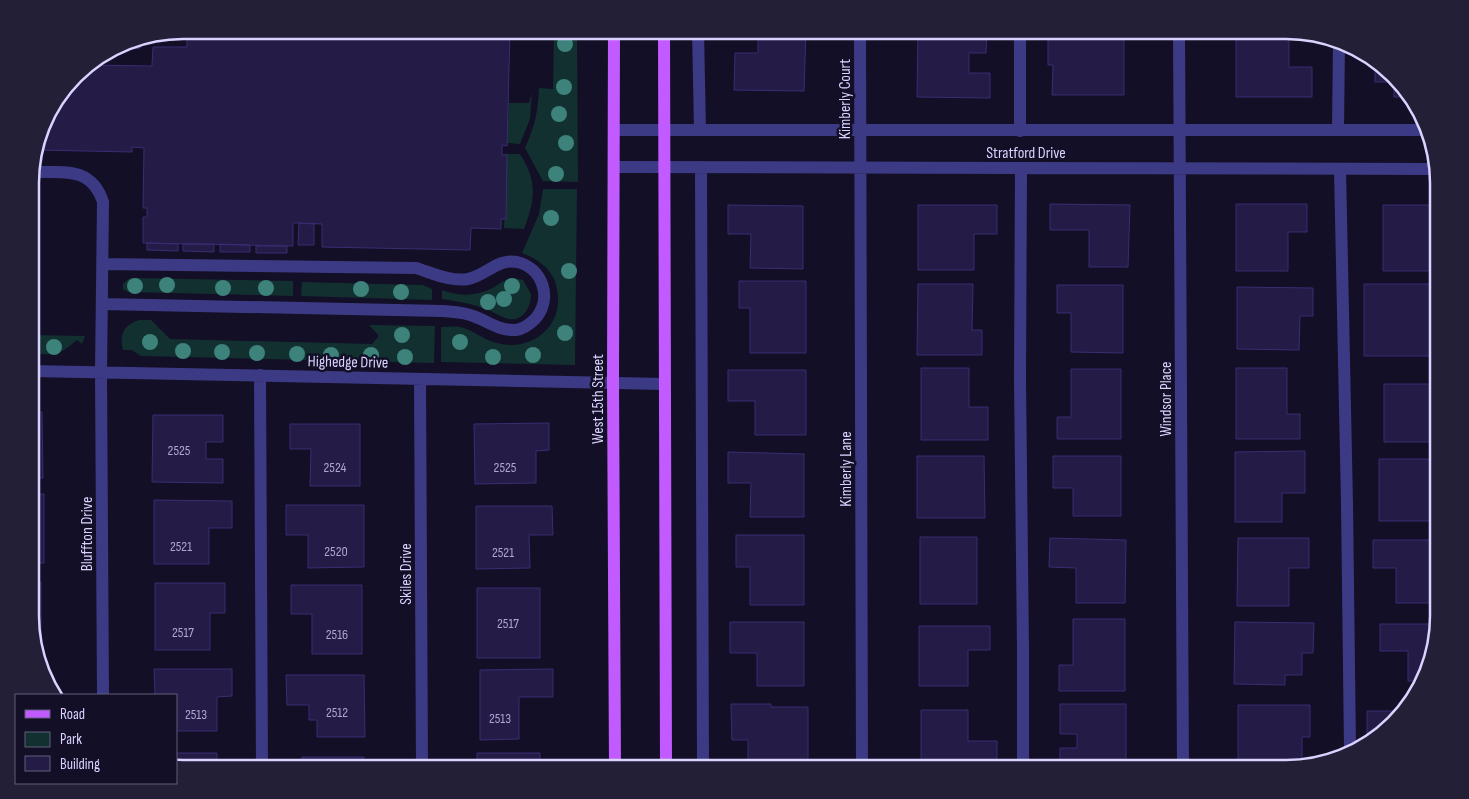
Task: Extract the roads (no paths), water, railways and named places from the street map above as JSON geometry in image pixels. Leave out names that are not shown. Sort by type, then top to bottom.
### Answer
[{"type":"main road","name":"West 15th Street","points":[[614,39],[615,760]]},
{"type":"main road","points":[[664,39],[666,760]]},
{"type":"street","points":[[698,39],[700,130]]},
{"type":"street","name":"Kimberly Court","points":[[860,39],[860,169]]},
{"type":"street","points":[[1020,39],[1020,131]]},
{"type":"street","name":"Windsor Place","points":[[1179,39],[1183,760]]},
{"type":"street","points":[[1338,130],[1339,49]]},
{"type":"street","name":"Stratford Drive","points":[[614,130],[1420,130]]},
{"type":"street","name":"Stratford Drive","points":[[614,168],[1429,169]]},
{"type":"street","points":[[701,168],[703,760]]},
{"type":"street","points":[[1021,168],[1020,380],[1023,760]]},
{"type":"street","name":"Kimberly Lane","points":[[860,169],[862,760]]},
{"type":"street","points":[[1340,169],[1350,745]]},
{"type":"street","name":"Bluffton Drive","points":[[39,172],[79,173],[91,180],[99,190],[103,202],[101,372],[102,694]]},
{"type":"street","points":[[102,304],[462,312],[475,316],[502,330],[518,330],[530,324],[541,311],[545,295],[541,281],[532,270],[519,263],[506,261],[483,274],[457,280],[416,268],[103,264]]},
{"type":"street","name":"Highedge Drive","points":[[39,371],[664,384]]},
{"type":"street","points":[[260,376],[262,760]]},
{"type":"street","name":"Skiles Drive","points":[[420,379],[422,760]]}]
